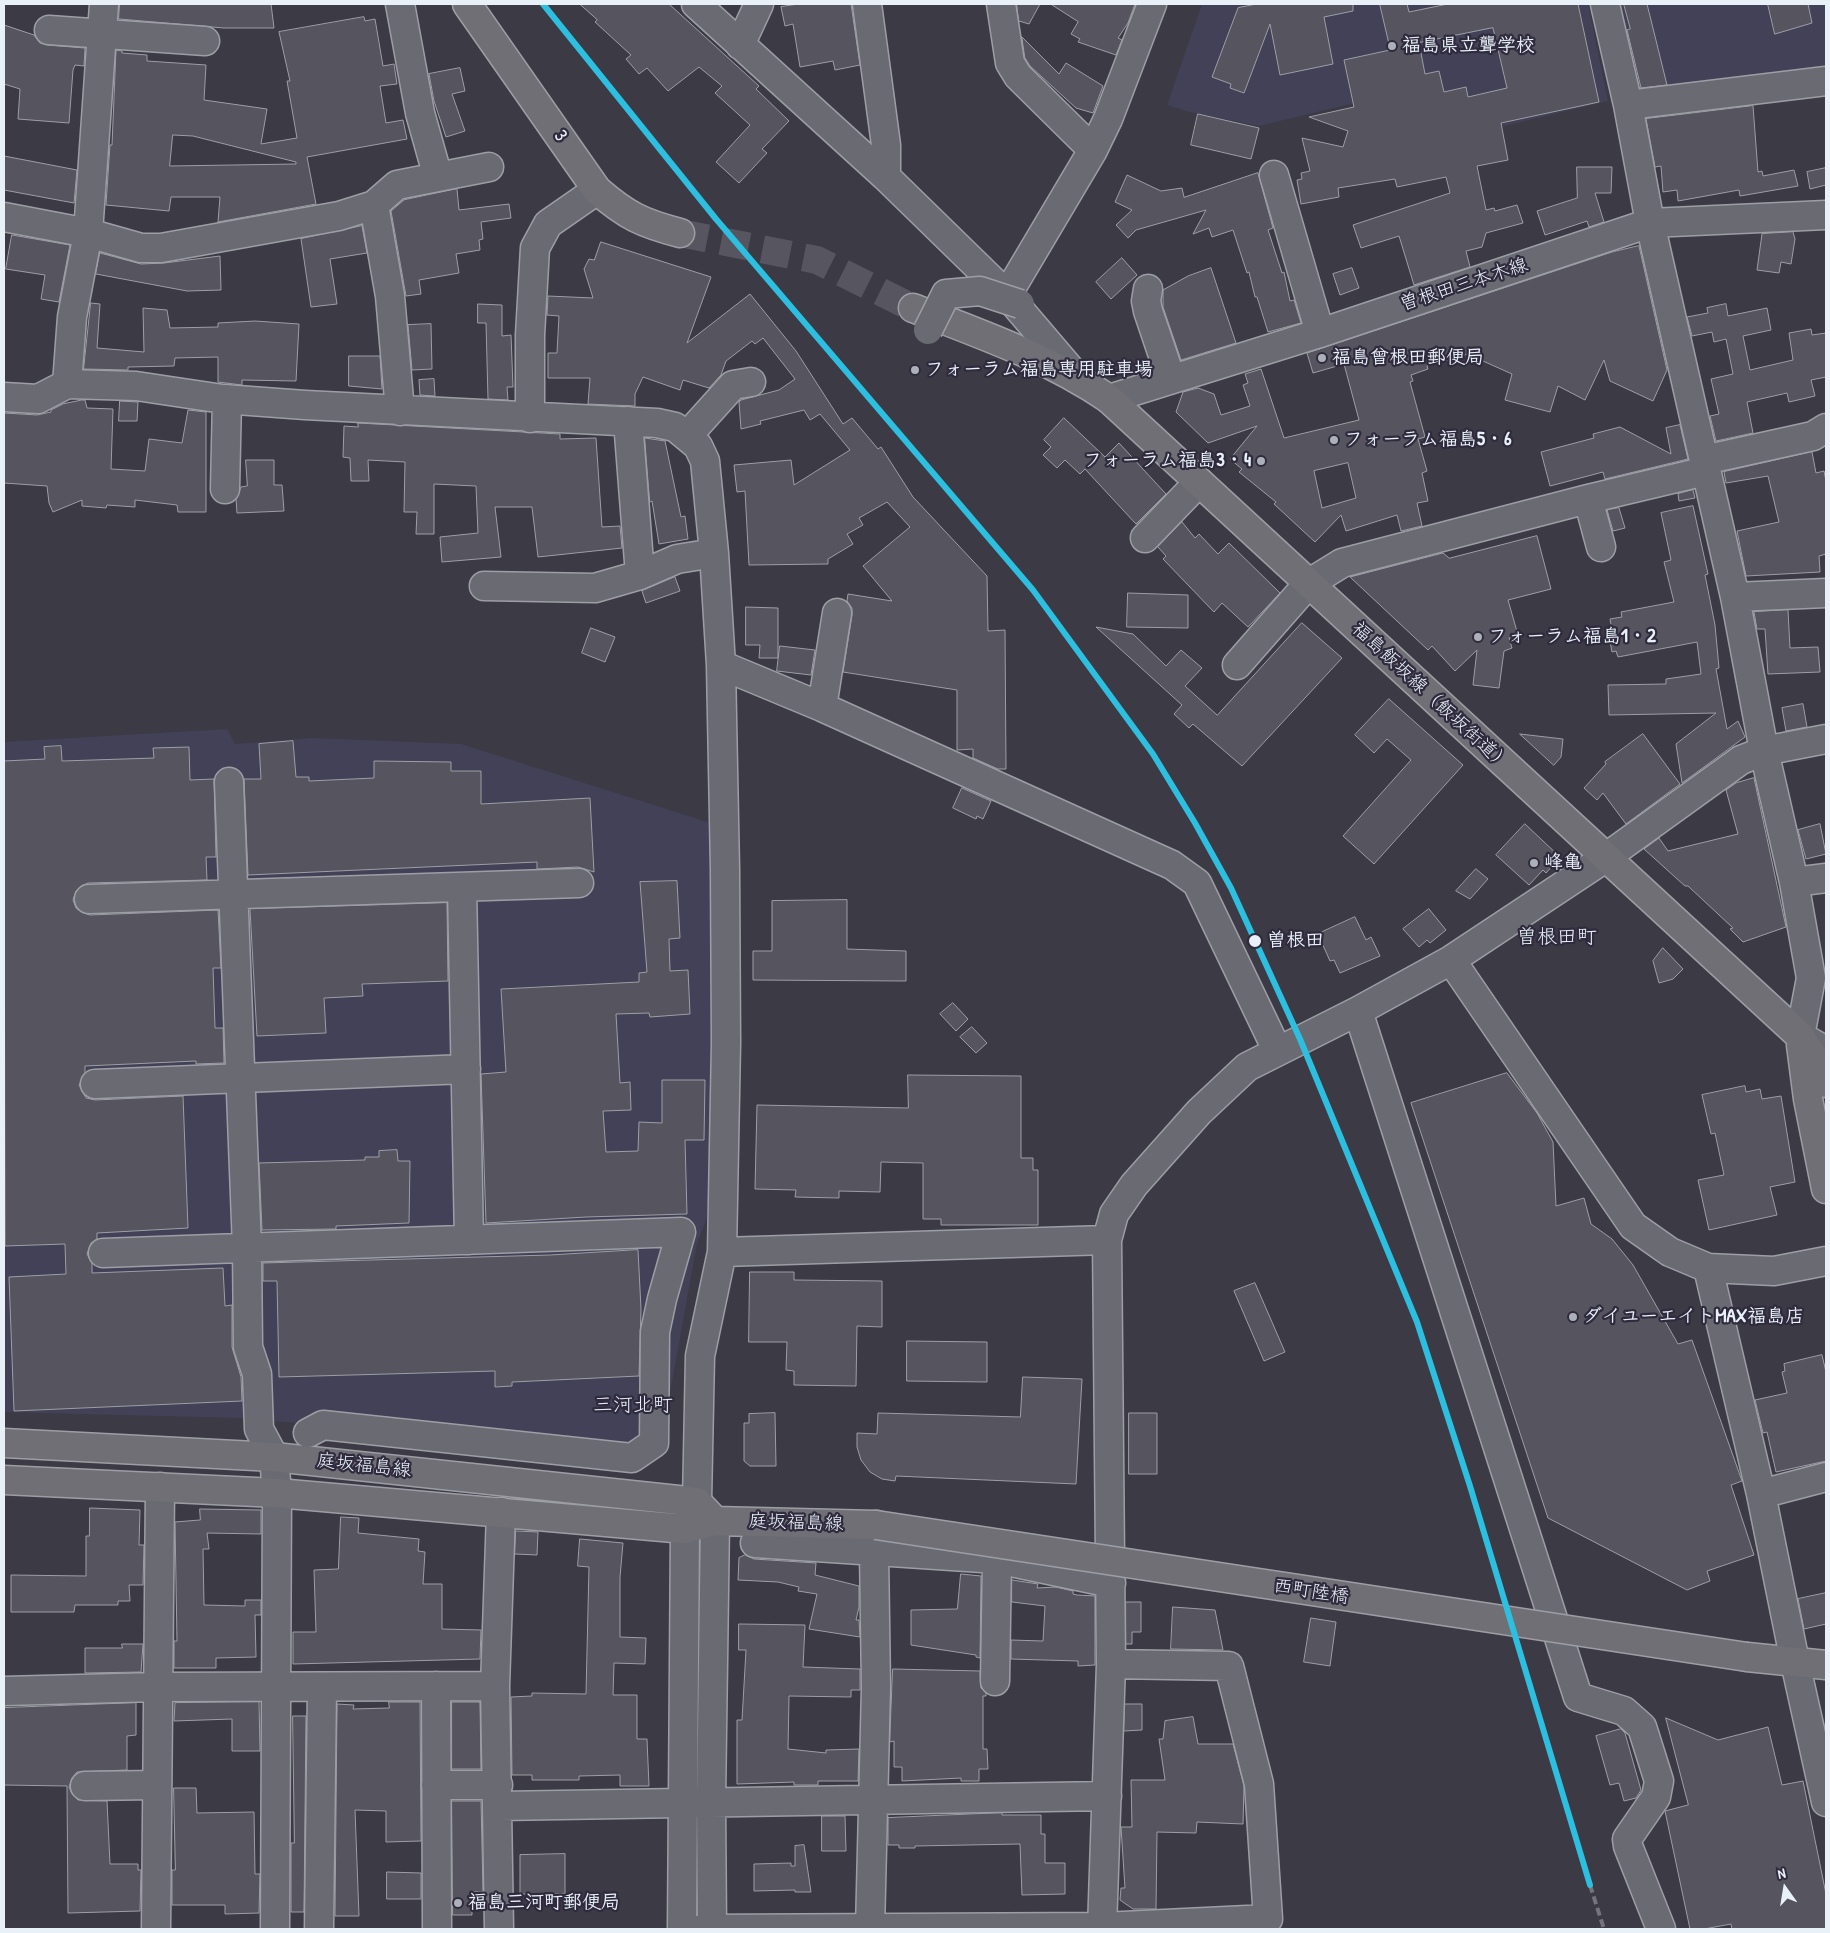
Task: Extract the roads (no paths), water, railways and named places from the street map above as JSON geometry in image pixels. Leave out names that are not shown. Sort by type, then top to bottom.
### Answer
[{"type":"main road","name":"3","points":[[467,4],[597,190],[622,212],[645,224],[680,233]]},
{"type":"main road","name":"福島飯坂線（飯坂街道）","points":[[921,319],[1008,344],[1076,376],[1109,399],[1800,1036],[1824,1075],[1826,1083]]},
{"type":"main road","points":[[1800,1036],[1808,1098],[1826,1189]]},
{"type":"main road","name":"庭坂福島線","points":[[4,1443],[274,1457],[706,1512],[876,1526]]},
{"type":"main road","name":"庭坂福島線","points":[[4,1480],[277,1493],[685,1529],[706,1512]]},
{"type":"main road","name":"西町陸橋","points":[[876,1526],[1746,1657],[1826,1665]]},
{"type":"street","points":[[67,384],[72,317],[88,233],[104,4]]},
{"type":"street","points":[[400,4],[420,113],[434,163],[435,176]]},
{"type":"street","points":[[696,4],[886,177],[1014,300],[1076,376]]},
{"type":"street","points":[[740,45],[758,4]]},
{"type":"street","points":[[867,4],[886,145],[886,177]]},
{"type":"street","points":[[1001,4],[1010,63],[1018,76],[1093,150]]},
{"type":"street","points":[[1014,300],[1108,119],[1152,4]]},
{"type":"street","points":[[1605,4],[1628,105],[1650,223],[1735,597],[1764,751],[1794,882],[1811,978],[1800,1036],[1826,1051]]},
{"type":"street","points":[[49,30],[204,41]]},
{"type":"street","points":[[1628,105],[1826,80]]},
{"type":"street","points":[[4,217],[88,233],[141,248],[161,248],[339,216],[374,205],[396,185],[489,167]]},
{"type":"street","points":[[1274,175],[1320,333]]},
{"type":"street","points":[[530,418],[530,335],[535,248],[548,224],[597,190]]},
{"type":"street","points":[[374,205],[390,296],[400,411]]},
{"type":"street","name":"曽根田三本木線","points":[[1109,399],[1320,333],[1650,223],[1826,214]]},
{"type":"street","points":[[1148,289],[1146,301],[1148,311],[1171,379]]},
{"type":"street","points":[[921,319],[946,294],[980,291],[1014,300]]},
{"type":"street","points":[[687,436],[733,385],[750,382]]},
{"type":"street","points":[[4,397],[38,399],[67,384],[136,386],[227,399],[400,411],[530,418],[628,420],[675,427],[698,446],[706,461],[721,665],[724,752],[726,1042],[722,1252],[700,1356],[706,1512],[712,1929]]},
{"type":"street","points":[[225,489],[227,399]]},
{"type":"street","points":[[628,420],[640,575]]},
{"type":"street","points":[[1237,665],[1308,584],[1342,563],[1588,499],[1813,436],[1826,428]]},
{"type":"street","points":[[1145,538],[1199,482]]},
{"type":"street","points":[[1588,499],[1601,547]]},
{"type":"street","points":[[484,586],[595,588],[640,575],[677,560],[714,553]]},
{"type":"street","points":[[1735,597],[1826,593]]},
{"type":"street","points":[[822,707],[837,613]]},
{"type":"street","points":[[721,665],[822,707],[1188,874],[1197,883],[1276,1050]]},
{"type":"street","points":[[1102,1928],[1111,1664],[1107,1240],[1114,1214],[1134,1185],[1168,1144],[1247,1067],[1276,1050],[1358,1011],[1451,960],[1605,858],[1741,760],[1764,751],[1826,739]]},
{"type":"street","points":[[229,782],[248,1347],[257,1374],[259,1429],[274,1457],[277,1493],[275,1929]]},
{"type":"street","points":[[1794,882],[1826,878]]},
{"type":"street","points":[[89,899],[579,883]]},
{"type":"street","points":[[462,887],[469,1240]]},
{"type":"street","points":[[1451,960],[1633,1226],[1670,1252],[1708,1268],[1774,1271],[1826,1261]]},
{"type":"street","points":[[1358,1011],[1578,1697],[1624,1711],[1642,1727],[1659,1782],[1656,1797],[1627,1839],[1628,1846],[1661,1929]]},
{"type":"street","points":[[95,1084],[466,1069]]},
{"type":"street","points":[[103,1253],[682,1232],[662,1298],[656,1332],[654,1443],[632,1458],[323,1425],[308,1433]]},
{"type":"street","points":[[722,1252],[1107,1240]]},
{"type":"street","points":[[1708,1268],[1761,1494],[1826,1802]]},
{"type":"street","points":[[1761,1494],[1826,1477]]},
{"type":"street","points":[[156,1929],[160,1487]]},
{"type":"street","points":[[499,1929],[495,1686],[502,1512]]},
{"type":"street","points":[[870,1929],[876,1687],[874,1552],[876,1526]]},
{"type":"street","points":[[682,1929],[685,1529]]},
{"type":"street","points":[[755,1543],[997,1559],[1111,1582]]},
{"type":"street","points":[[995,1681],[997,1559]]},
{"type":"street","points":[[702,1929],[1102,1928],[1268,1919],[1260,1784],[1229,1666],[1111,1664]]},
{"type":"street","points":[[436,1686],[436,1929]]},
{"type":"street","points":[[4,1692],[157,1687],[495,1686]]},
{"type":"street","points":[[319,1929],[322,1688]]},
{"type":"street","points":[[85,1786],[156,1785]]},
{"type":"street","points":[[436,1785],[498,1796],[682,1802],[874,1801],[1107,1796]]},
{"type":"tunnel","points":[[680,233],[817,260],[913,308]]},
{"type":"railway","points":[[1590,1885],[1604,1929]]},
{"type":"place","name":"福島県立聾学校","points":[[1392,46]]},
{"type":"place","name":"福島曾根田郵便局","points":[[1322,358]]},
{"type":"place","name":"フォーラム福島専用駐車場","points":[[915,370]]},
{"type":"place","name":"フォーラム福島5・6","points":[[1334,440]]},
{"type":"place","name":"フォーラム福島3・4","points":[[1261,461]]},
{"type":"place","name":"フォーラム福島1・2","points":[[1478,637]]},
{"type":"place","name":"峰亀","points":[[1534,863]]},
{"type":"place","name":"曽根田","points":[[1255,941]]},
{"type":"place","name":"ダイユーエイトMAX福島店","points":[[1573,1317]]},
{"type":"place","name":"福島三河町郵便局","points":[[458,1903]]},
{"type":"district","name":"曽根田町","points":[[1557,938]]},
{"type":"district","name":"三河北町","points":[[633,1406]]}]
